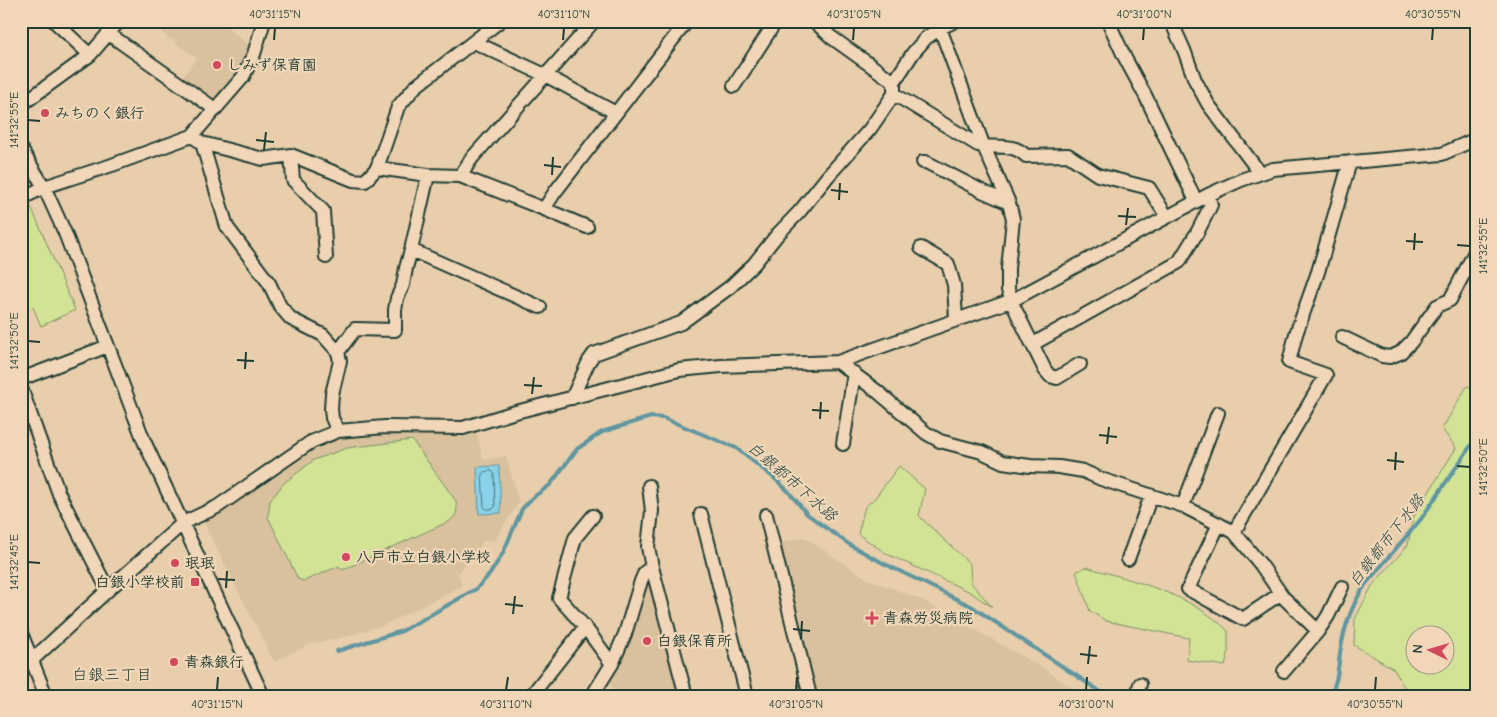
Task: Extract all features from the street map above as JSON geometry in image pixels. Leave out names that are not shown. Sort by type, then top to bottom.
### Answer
[{"type":"street","points":[[54,21],[90,55]]},
{"type":"street","points":[[21,105],[90,55],[119,21]]},
{"type":"street","points":[[264,21],[254,54],[243,77],[215,109],[197,139],[227,227],[269,283],[280,306],[292,319],[323,335],[338,352],[340,361],[332,394],[331,409],[332,418],[338,431]]},
{"type":"street","points":[[21,199],[44,187],[197,139],[263,159],[291,155],[354,180],[366,181],[378,168],[398,107],[415,87],[500,21]]},
{"type":"street","points":[[460,176],[472,158],[594,21]]},
{"type":"street","points":[[544,209],[555,192],[687,21]]},
{"type":"street","points":[[734,86],[776,21]]},
{"type":"street","points":[[814,21],[894,88],[978,145],[984,147],[1003,146],[1022,152],[1026,156],[1068,154],[1098,175],[1149,188],[1167,217]]},
{"type":"street","points":[[572,398],[594,354],[681,323],[730,287],[754,264],[870,129],[913,53],[926,38],[940,28],[955,21]]},
{"type":"street","points":[[1108,21],[1196,201]]},
{"type":"street","points":[[1171,21],[1195,80],[1208,104],[1260,173]]},
{"type":"street","points":[[940,28],[984,147],[1009,202],[1013,219],[1008,290],[1014,307],[1045,370],[1050,376],[1057,378],[1080,364]]},
{"type":"street","points":[[109,34],[215,109]]},
{"type":"street","points":[[474,42],[545,75],[616,113]]},
{"type":"street","points":[[32,660],[183,523],[217,507],[311,442],[338,431],[385,426],[463,428],[512,413],[679,370],[721,366],[838,362],[1013,300],[1196,201],[1260,173],[1273,169],[1442,154],[1476,139]]},
{"type":"street","points":[[21,149],[44,187],[65,233],[144,441],[263,696]]},
{"type":"street","points":[[291,155],[293,180],[324,211],[326,257]]},
{"type":"street","points":[[923,162],[1009,202]]},
{"type":"street","points":[[1234,532],[1326,375],[1289,362],[1350,162]]},
{"type":"street","points":[[378,168],[460,176],[587,227]]},
{"type":"street","points":[[338,352],[355,329],[395,330],[397,298],[403,285],[428,174]]},
{"type":"street","points":[[1033,344],[1179,262],[1211,206],[1208,195]]},
{"type":"street","points":[[921,248],[948,264],[954,285],[956,320]]},
{"type":"street","points":[[411,250],[540,307]]},
{"type":"street","points":[[1342,337],[1382,356],[1390,357],[1400,353],[1411,342],[1437,306],[1450,300],[1476,250]]},
{"type":"street","points":[[21,379],[108,346]]},
{"type":"street","points":[[838,362],[878,392],[926,433],[940,441],[982,452],[1003,462],[1083,471],[1101,480],[1183,506],[1234,532],[1261,565],[1280,594],[1318,632]]},
{"type":"street","points":[[843,444],[854,374]]},
{"type":"street","points":[[21,388],[59,494],[108,590]]},
{"type":"street","points":[[1183,506],[1218,414]]},
{"type":"street","points":[[650,486],[652,512],[648,547],[686,696]]},
{"type":"street","points":[[1128,558],[1151,496]]},
{"type":"street","points":[[701,514],[747,696]]},
{"type":"street","points":[[766,515],[810,696]]},
{"type":"street","points":[[593,516],[575,538],[559,598],[585,627],[612,664]]},
{"type":"street","points":[[1219,524],[1188,589],[1243,619],[1280,594]]},
{"type":"street","points":[[592,696],[612,664],[625,634],[641,581],[645,572],[652,567]]},
{"type":"street","points":[[1284,670],[1318,632],[1342,587]]},
{"type":"street","points":[[531,696],[585,627]]},
{"type":"street","points":[[21,633],[46,696]]},
{"type":"shaded area","name":"しみず保育園","points":[[171,21],[220,21],[249,45],[239,70],[215,98],[209,99],[181,79],[197,58],[162,33]]},
{"type":"shaded area","name":"八戸市立白銀小学校","points":[[476,429],[483,460],[506,456],[519,502],[495,540],[484,541],[458,574],[462,586],[384,625],[346,637],[310,644],[274,662],[202,519],[314,447],[334,438],[384,432]]},
{"type":"shaded area","name":"青森労災病院","points":[[804,537],[866,578],[924,601],[1048,671],[1083,696],[810,696],[772,545]]},
{"type":"shaded area","name":"白銀保育所","points":[[653,584],[680,696],[616,696],[608,679],[643,588]]},
{"type":"green space","points":[[29,202],[75,310],[41,326],[33,307],[21,312],[21,205]]},
{"type":"green space","points":[[1467,386],[1476,390],[1476,696],[1413,696],[1402,684],[1394,669],[1354,645],[1355,619],[1372,586],[1408,545],[1413,518],[1456,448],[1442,429]]},
{"type":"green space","points":[[412,440],[456,501],[457,510],[454,517],[450,521],[342,570],[339,566],[304,581],[298,579],[268,517],[270,501],[284,483],[314,460],[347,448]]},
{"type":"green space","points":[[899,466],[925,489],[919,516],[970,564],[971,583],[992,607],[970,592],[887,554],[858,534],[865,507],[875,498]]},
{"type":"green space","points":[[1086,567],[1162,590],[1197,607],[1213,618],[1228,631],[1228,654],[1225,666],[1187,660],[1189,638],[1106,621],[1090,611],[1076,572]]},
{"type":"water","points":[[499,466],[501,513],[479,514],[477,467]]},
{"type":"waterway","name":"白銀都市下水路","points":[[337,651],[402,631],[476,589],[490,574],[503,553],[522,509],[532,498],[550,485],[577,449],[602,432],[651,417],[663,418],[736,448],[773,477],[788,491],[807,514],[850,545],[971,606],[1107,696]]},
{"type":"waterway","name":"白銀都市下水路","points":[[1330,696],[1337,678],[1341,647],[1350,614],[1361,592],[1421,519],[1476,438]]},
{"type":"place","name":"しみず保育園","points":[[217,65]]},
{"type":"place","name":"みちのく銀行","points":[[45,113]]},
{"type":"place","name":"八戸市立白銀小学校","points":[[346,557]]},
{"type":"place","name":"珉珉","points":[[175,563]]},
{"type":"place","name":"白銀小学校前","points":[[195,582]]},
{"type":"place","name":"青森労災病院","points":[[872,618]]},
{"type":"place","name":"白銀保育所","points":[[647,641]]},
{"type":"place","name":"青森銀行","points":[[174,662]]},
{"type":"district","name":"白銀三丁目","points":[[112,674]]}]
